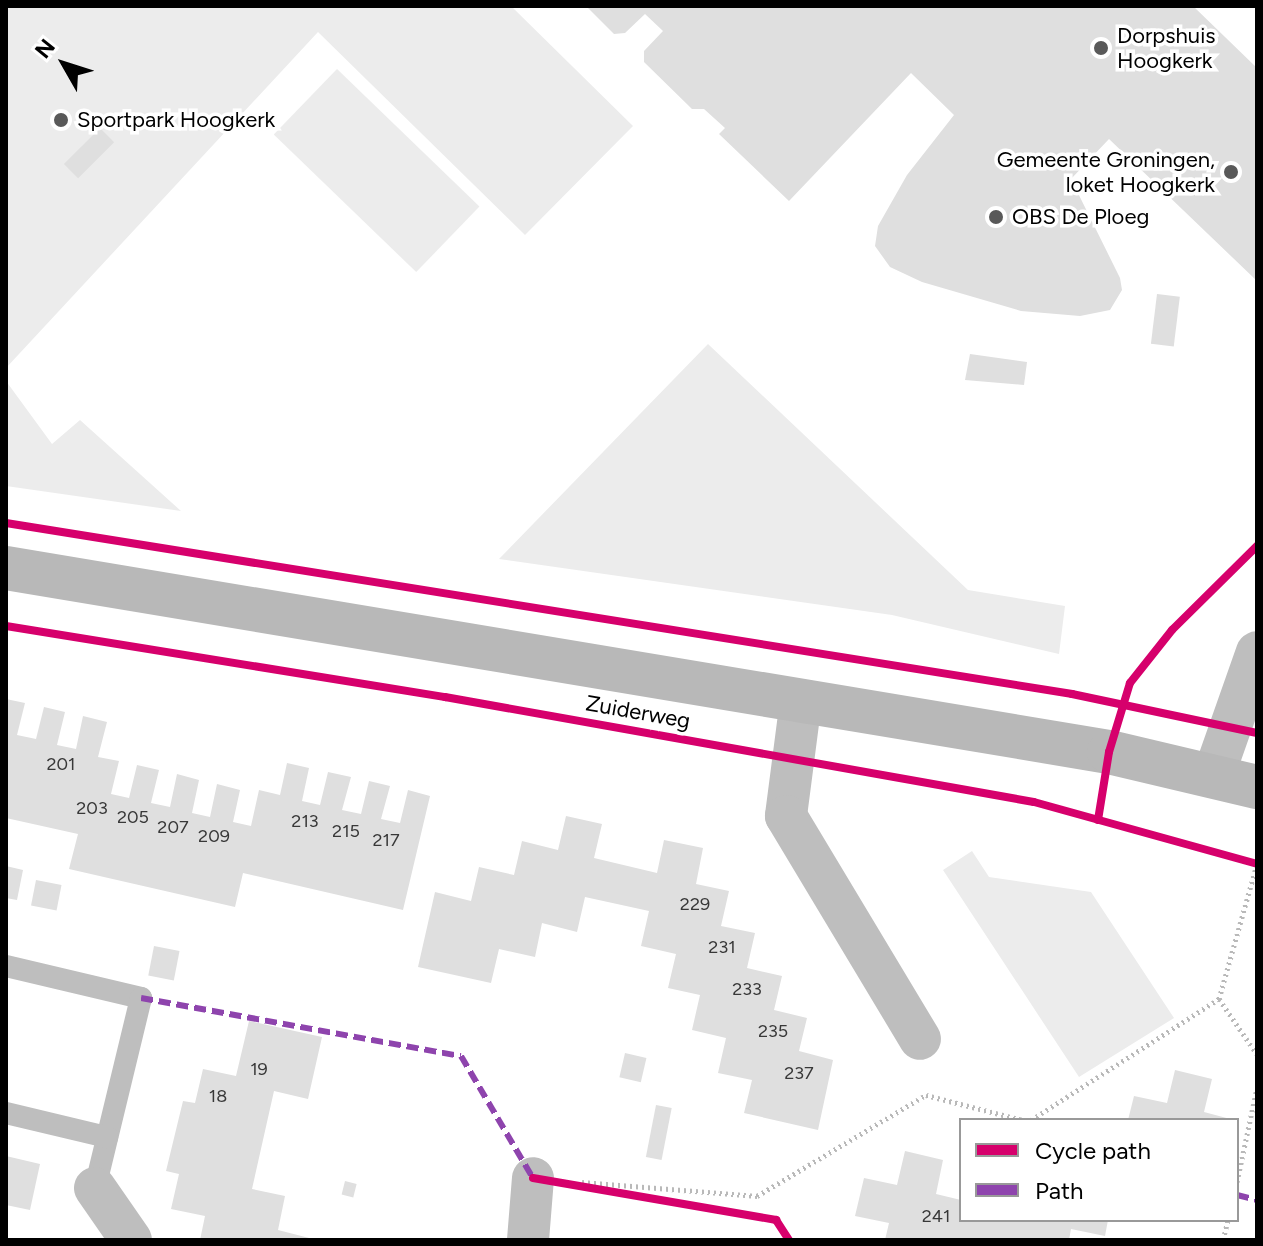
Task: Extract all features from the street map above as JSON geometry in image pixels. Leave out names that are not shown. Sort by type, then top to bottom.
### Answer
[{"type":"street","name":"Zuiderweg","points":[[6,568],[801,700],[1214,774],[1257,787]]},
{"type":"street","points":[[1214,774],[1257,652]]},
{"type":"street","points":[[801,700],[786,816],[920,1039]]},
{"type":"street","points":[[528,1240],[533,1178]]},
{"type":"street","points":[[95,1188],[131,1240]]},
{"type":"lane","points":[[6,966],[141,998],[95,1188]]},
{"type":"lane","points":[[6,1113],[107,1137]]},
{"type":"path","points":[[1034,1118],[1219,999],[1257,864],[1242,860]]},
{"type":"path","points":[[1219,999],[1257,1054]]},
{"type":"path","points":[[1239,1173],[1257,1088]]},
{"type":"path","points":[[533,1178],[757,1196],[926,1095],[1015,1118]]},
{"type":"path","points":[[533,1178],[670,1202]]},
{"type":"shaded area","points":[[6,6],[511,6],[633,126],[525,235],[318,32],[6,368]]},
{"type":"shaded area","points":[[337,69],[479,207],[416,272],[274,134]]},
{"type":"shaded area","points":[[708,344],[968,590],[1065,606],[1059,654],[892,615],[499,559]]},
{"type":"shaded area","points":[[6,381],[52,444],[80,420],[181,511],[6,486]]},
{"type":"shaded area","points":[[972,851],[989,877],[1091,892],[1174,1018],[1079,1077],[943,870]]},
{"type":"building","points":[[586,6],[1193,6],[1257,68],[1257,281],[1109,139],[1071,179],[1120,278],[1122,290],[1110,310],[1080,316],[1021,311],[922,282],[890,267],[875,246],[878,226],[907,175],[954,115],[911,73],[789,201],[719,134],[725,128],[704,109],[692,109],[644,62],[644,51],[663,31],[645,14],[625,33],[614,34]]},
{"type":"building","points":[[100,128],[114,142],[78,178],[64,164]]},
{"type":"building","points":[[1157,294],[1180,297],[1174,346],[1151,344]]},
{"type":"building","points":[[970,354],[1027,362],[1024,385],[965,380]]},
{"type":"building","points":[[6,699],[25,703],[17,735],[36,739],[44,707],[65,712],[57,745],[76,749],[83,716],[107,722],[98,757],[119,761],[111,794],[129,798],[137,765],[159,770],[151,803],[170,807],[177,774],[199,780],[192,813],[210,817],[217,784],[240,790],[233,822],[251,826],[259,790],[280,795],[287,763],[309,768],[302,801],[320,805],[328,772],[351,777],[342,810],[361,814],[369,781],[390,786],[381,819],[400,823],[408,790],[430,796],[403,910],[243,873],[235,907],[69,869],[78,834],[6,818]]},
{"type":"building","points":[[566,816],[602,824],[594,858],[657,873],[664,840],[703,848],[696,884],[729,891],[721,926],[755,933],[747,968],[782,976],[774,1010],[807,1018],[799,1051],[833,1060],[818,1130],[744,1113],[752,1080],[718,1073],[726,1038],[692,1030],[700,995],[668,988],[676,954],[641,946],[649,911],[585,897],[577,932],[542,923],[535,957],[499,949],[491,983],[418,967],[435,892],[471,901],[479,867],[514,875],[522,841],[558,850]]},
{"type":"building","points":[[6,866],[23,870],[17,900],[6,898]]},
{"type":"building","points":[[36,880],[62,885],[57,910],[31,906]]},
{"type":"building","points":[[154,946],[180,951],[174,980],[148,975]]},
{"type":"building","points":[[249,1021],[322,1037],[308,1099],[274,1091],[252,1189],[285,1196],[278,1230],[317,1240],[200,1240],[205,1216],[171,1209],[179,1174],[166,1171],[183,1101],[195,1103],[203,1069],[236,1076]]},
{"type":"building","points":[[625,1053],[646,1058],[641,1082],[619,1077]]},
{"type":"building","points":[[1175,1070],[1212,1079],[1204,1112],[1226,1118],[1128,1118],[1134,1096],[1167,1103]]},
{"type":"building","points":[[656,1105],[672,1108],[662,1160],[646,1157]]},
{"type":"building","points":[[905,1151],[943,1160],[936,1194],[959,1200],[959,1222],[1108,1222],[1105,1236],[1071,1229],[1069,1240],[885,1240],[889,1223],[855,1216],[864,1178],[897,1185]]},
{"type":"building","points":[[6,1156],[40,1164],[30,1210],[6,1205]]},
{"type":"building","points":[[345,1181],[357,1184],[353,1197],[342,1195]]},
{"type":"marked path","points":[[141,998],[461,1056],[533,1178]]},
{"type":"marked path","points":[[1239,1196],[1257,1200]]},
{"type":"cycle path","points":[[6,523],[1072,694],[1257,733]]},
{"type":"cycle path","points":[[1098,820],[1109,752],[1130,683],[1172,630],[1257,546]]},
{"type":"cycle path","points":[[6,626],[445,697],[1034,802],[1257,864]]},
{"type":"cycle path","points":[[533,1178],[776,1220],[789,1240]]},
{"type":"place","name":"Dorpshuis Hoogkerk","points":[[1101,48]]},
{"type":"place","name":"Sportpark Hoogkerk","points":[[61,120]]},
{"type":"place","name":"Gemeente Groningen, loket Hoogkerk","points":[[1231,172]]},
{"type":"place","name":"OBS De Ploeg","points":[[996,217]]}]
